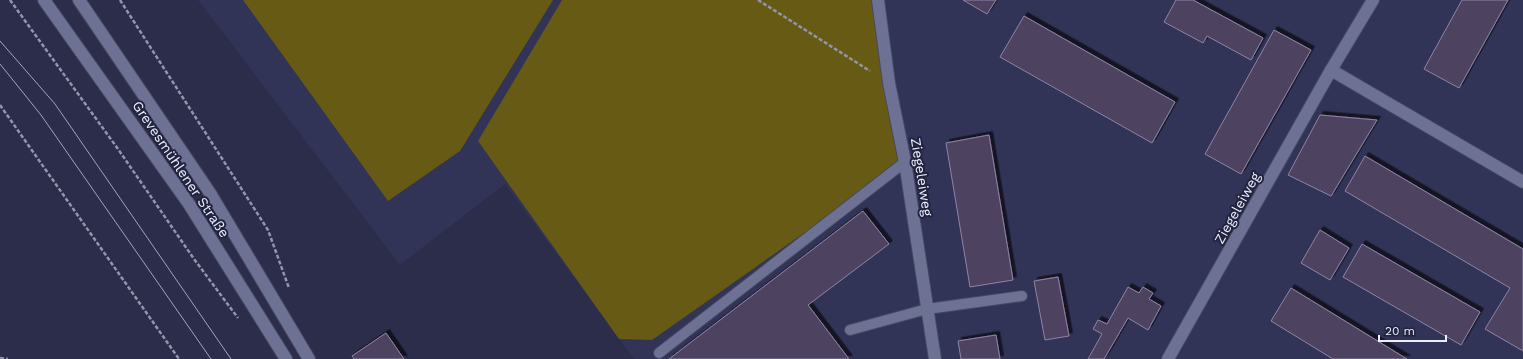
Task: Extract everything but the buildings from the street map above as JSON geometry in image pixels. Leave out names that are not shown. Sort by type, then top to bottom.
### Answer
[{"type":"street","name":"Grevesmühlener Straße","points":[[44,0],[189,204],[286,359]]},
{"type":"street","name":"Grevesmühlener Straße","points":[[79,0],[210,193],[310,359]]},
{"type":"street","name":"Ziegeleiweg","points":[[878,0],[889,83],[905,162],[936,359]]},
{"type":"street","name":"Ziegeleiweg","points":[[1168,359],[1331,70],[1373,0]]},
{"type":"street","points":[[1331,70],[1523,182]]},
{"type":"lane","points":[[659,353],[905,162]]},
{"type":"lane","points":[[850,330],[927,309],[1022,296]]},
{"type":"path","points":[[10,0],[118,149],[194,260],[240,322]]},
{"type":"path","points":[[120,0],[268,230],[291,294]]},
{"type":"path","points":[[758,0],[889,83]]},
{"type":"path","points":[[0,105],[179,359]]},
{"type":"path","points":[[0,358],[8,359]]},
{"type":"shaded area","points":[[198,0],[1523,0],[1523,359],[634,359],[505,184],[400,265]]},
{"type":"shaded area","points":[[243,0],[553,0],[460,151],[388,201]]},
{"type":"shaded area","points":[[562,0],[878,0],[905,162],[652,340],[619,339],[478,141]]},
{"type":"tram line","points":[[0,41],[55,104],[231,359]]},
{"type":"tram line","points":[[0,64],[41,115],[211,359]]}]
